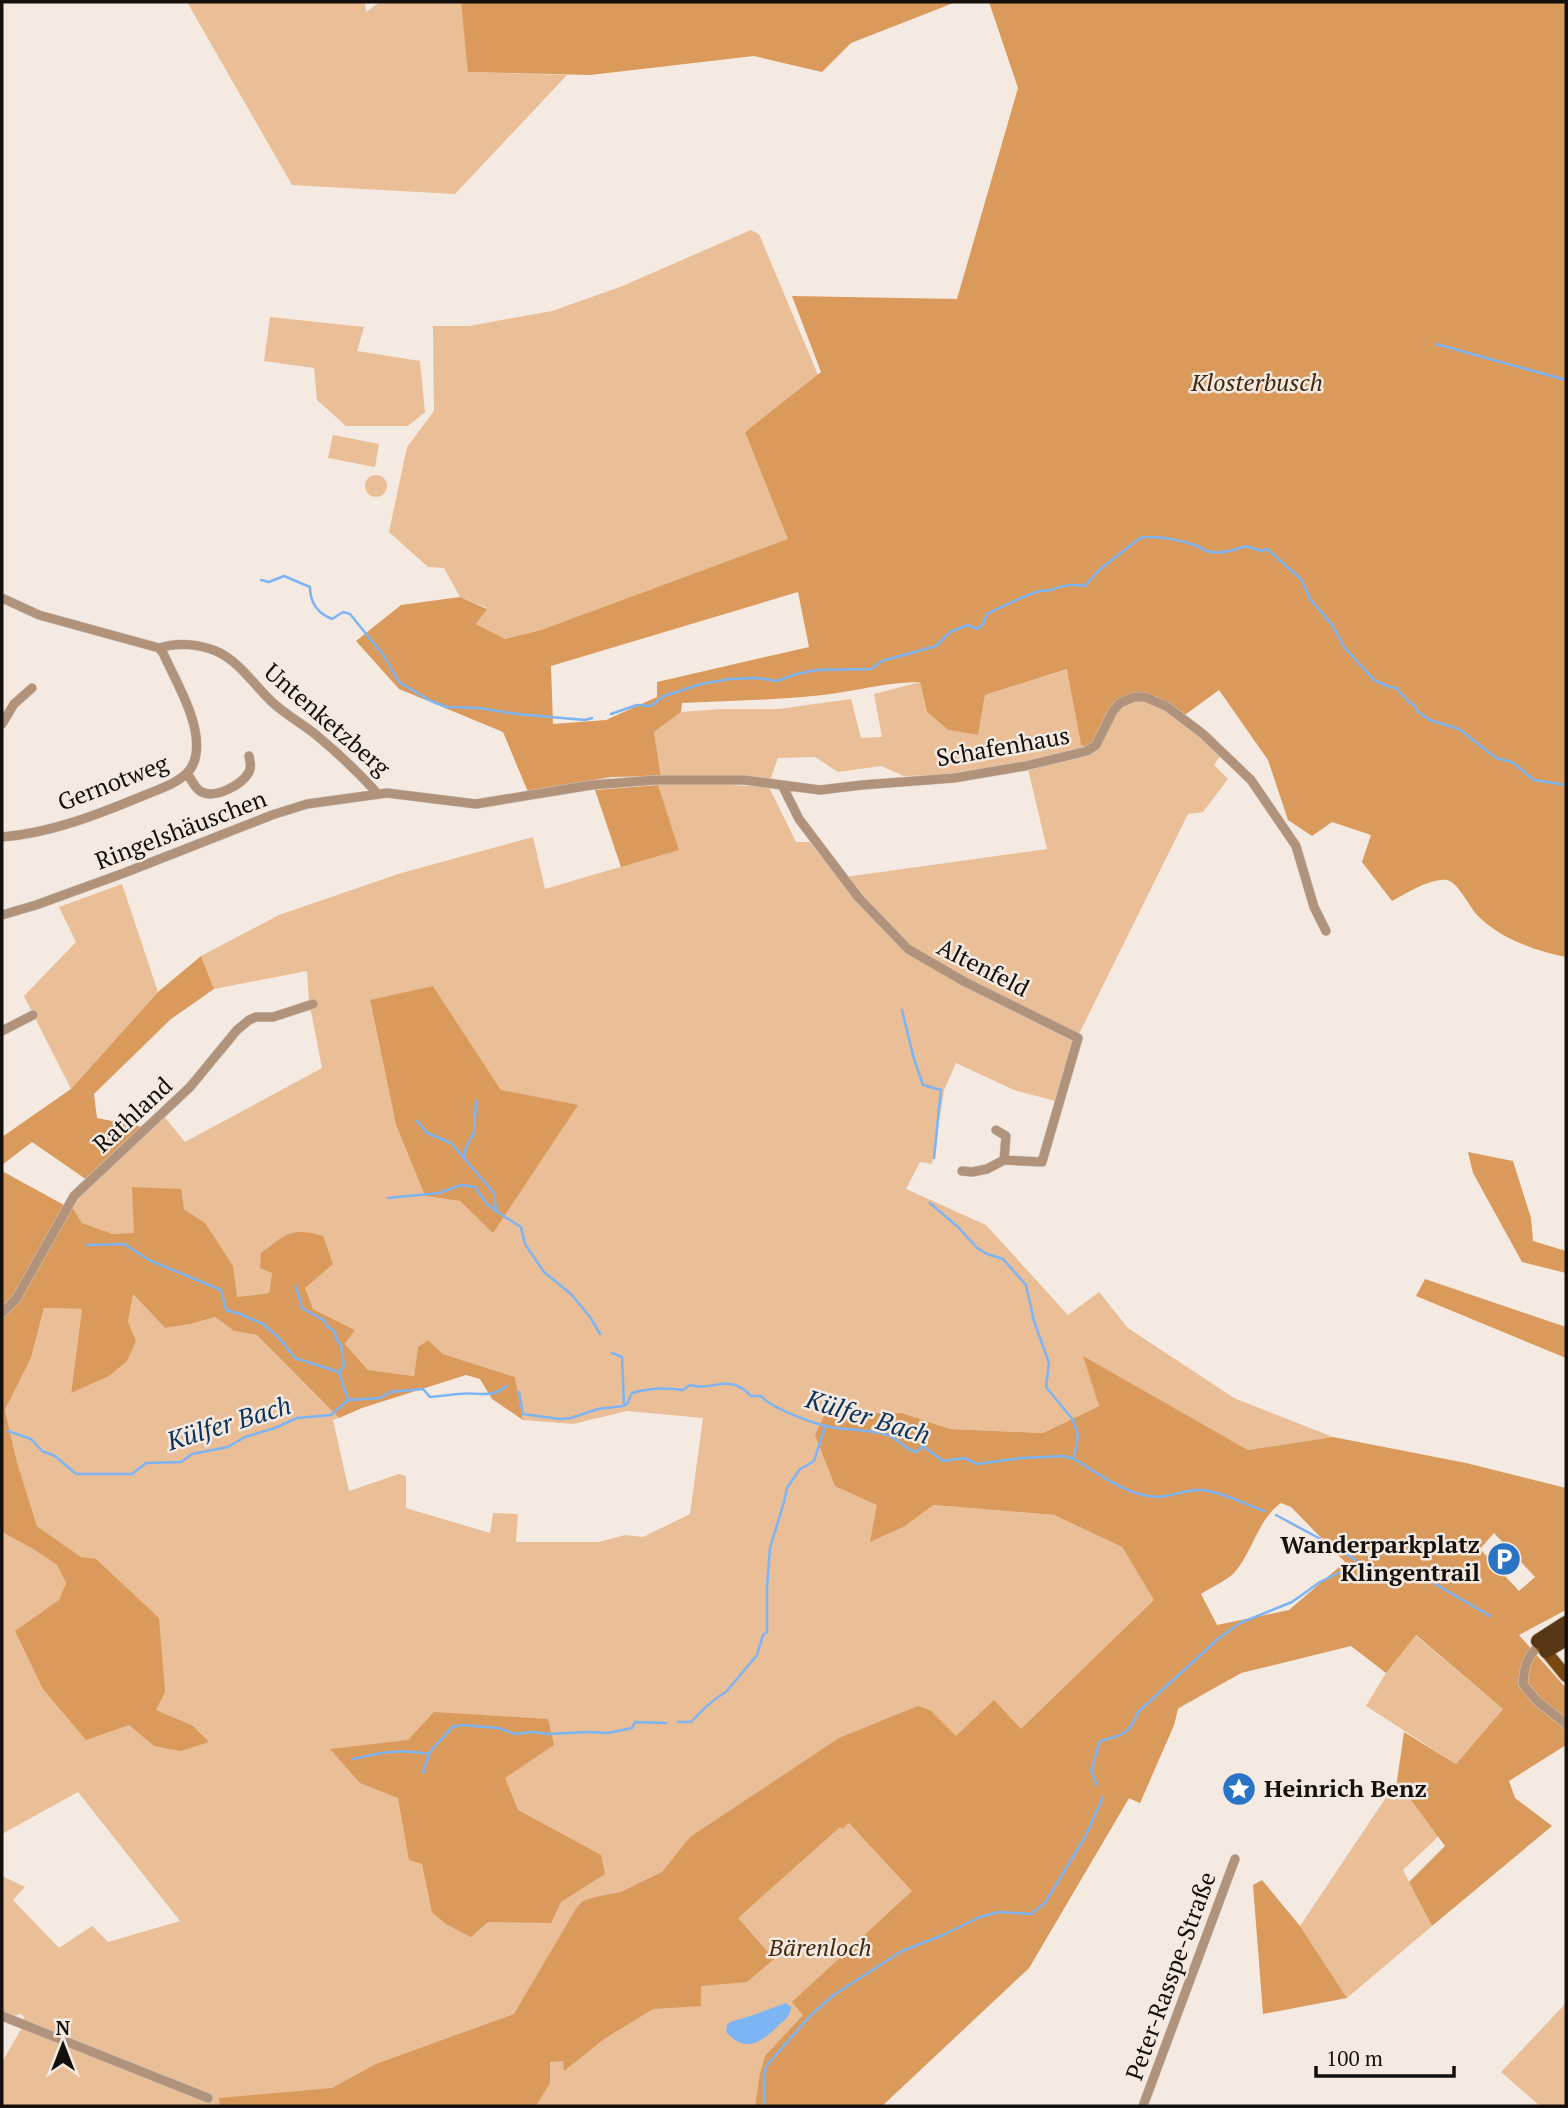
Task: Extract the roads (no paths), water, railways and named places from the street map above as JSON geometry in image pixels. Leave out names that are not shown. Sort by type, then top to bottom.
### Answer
[{"type":"highway","points":[[1542,1646],[1566,1623]]},
{"type":"highway","points":[[1542,1646],[1566,1639]]},
{"type":"main road","points":[[1542,1646],[1566,1676]]},
{"type":"street","name":"Untenketzberg","points":[[2,598],[39,615],[159,648],[177,644],[206,647],[219,653],[240,668],[274,703],[316,734],[377,793],[396,793],[469,804],[631,781],[744,780]]},
{"type":"street","name":"Gernotweg","points":[[2,837],[93,817],[167,786],[187,773],[197,751],[195,730],[180,690],[159,648]]},
{"type":"street","points":[[2,724],[14,704],[32,688]]},
{"type":"street","name":"Schafenhaus","points":[[744,780],[821,790],[942,779],[1025,766],[1082,753],[1096,745],[1113,711],[1120,703],[1134,697],[1145,697],[1166,706],[1203,734],[1251,780],[1296,846],[1314,907],[1326,932]]},
{"type":"street","points":[[187,773],[197,789],[203,793],[215,793],[235,786],[243,779],[251,764],[249,756]]},
{"type":"street","name":"Altenfeld","points":[[782,785],[799,819],[858,897],[908,949],[965,982],[1078,1038],[1042,1163],[1004,1160],[987,1169],[962,1171]]},
{"type":"street","name":"Ringelshäuschen","points":[[2,915],[111,878],[272,815],[307,804],[377,793]]},
{"type":"street","name":"Rathland","points":[[2,1313],[16,1299],[74,1196],[190,1087],[237,1030],[256,1017],[273,1017],[313,1004]]},
{"type":"street","points":[[2,1031],[33,1015]]},
{"type":"street","points":[[996,1130],[1006,1136],[1004,1160]]},
{"type":"street","points":[[1542,1646],[1530,1655],[1523,1684],[1537,1701],[1566,1724]]},
{"type":"street","name":"Peter-Rasspe-Straße","points":[[1143,2106],[1235,1859]]},
{"type":"street","points":[[2,2015],[208,2098]]},
{"type":"water","points":[[786,2003],[791,2007],[787,2017],[773,2031],[754,2043],[741,2043],[726,2032],[730,2022]]},
{"type":"waterway","points":[[1436,344],[1566,380]]},
{"type":"waterway","points":[[611,714],[637,705],[651,706],[664,696],[701,684],[729,679],[758,678],[777,681],[817,670],[871,669],[882,661],[936,646],[950,632],[968,625],[977,629],[983,624],[987,614],[1027,596],[1068,585],[1085,586],[1099,570],[1140,538],[1161,538],[1184,542],[1211,552],[1226,552],[1246,546],[1261,551],[1267,549],[1301,579],[1310,599],[1333,626],[1344,647],[1374,680],[1396,688],[1418,712],[1430,720],[1459,729],[1496,758],[1512,762],[1534,780],[1566,785]]},
{"type":"waterway","points":[[261,580],[269,582],[284,576],[310,587],[315,606],[327,617],[332,619],[343,612],[350,614],[384,656],[399,682],[431,701],[447,707],[585,720],[592,718]]},
{"type":"waterway","points":[[902,1010],[923,1085],[941,1090],[934,1158]]},
{"type":"waterway","points":[[464,1157],[474,1133],[476,1101]]},
{"type":"waterway","points":[[417,1121],[427,1133],[451,1143],[494,1193],[496,1211],[521,1227],[525,1244],[544,1272],[571,1294],[600,1334]]},
{"type":"waterway","points":[[388,1198],[439,1193],[461,1185],[475,1187],[486,1203],[496,1211]]},
{"type":"waterway","points":[[930,1203],[977,1248],[1003,1259],[1026,1285],[1034,1321],[1049,1363],[1046,1387],[1073,1420],[1078,1435],[1074,1459],[1116,1484],[1143,1495],[1159,1497],[1187,1491],[1210,1491],[1264,1511]]},
{"type":"waterway","points":[[87,1245],[124,1244],[149,1260],[221,1290],[226,1310],[263,1324],[295,1358],[339,1372],[348,1400]]},
{"type":"waterway","points":[[296,1286],[302,1308],[325,1321],[335,1332],[341,1345],[344,1366],[339,1372]]},
{"type":"waterway","points":[[612,1353],[622,1357],[624,1406]]},
{"type":"waterway","name":"Külfer Bach","points":[[519,1392],[523,1414],[560,1419],[598,1409],[623,1406],[627,1404],[632,1393],[638,1391],[663,1388],[683,1390],[690,1385],[728,1384],[743,1389],[751,1396],[761,1396],[775,1406],[808,1420],[828,1427],[885,1434],[913,1451],[917,1452],[924,1447],[943,1461],[964,1458],[977,1464],[1021,1458],[1064,1456],[1074,1459]]},
{"type":"waterway","name":"Külfer Bach","points":[[8,1431],[31,1439],[42,1451],[55,1456],[76,1474],[132,1474],[146,1463],[181,1462],[192,1454],[228,1447],[245,1437],[297,1418],[331,1415],[348,1400],[380,1398],[390,1392],[423,1389],[430,1397],[465,1393],[489,1394],[506,1386]]},
{"type":"waterway","points":[[678,1722],[691,1722],[726,1692],[757,1655],[763,1635],[767,1632],[770,1548],[787,1488],[799,1470],[814,1461],[825,1427]]},
{"type":"waterway","points":[[1276,1515],[1358,1562]]},
{"type":"waterway","points":[[1097,1785],[1091,1771],[1100,1741],[1128,1730],[1138,1712],[1219,1638],[1240,1623],[1292,1602],[1320,1582],[1359,1563],[1432,1582],[1490,1616]]},
{"type":"waterway","points":[[353,1759],[391,1752],[429,1754],[452,1727],[462,1725],[498,1728],[515,1734],[549,1734],[608,1733],[632,1728],[635,1722],[666,1723]]},
{"type":"waterway","points":[[423,1773],[429,1754]]},
{"type":"waterway","points":[[764,2106],[764,2074],[767,2065],[812,2014],[835,1994],[902,1951],[980,1917],[999,1912],[1031,1914],[1045,1903],[1085,1837],[1103,1797]]},
{"type":"place","name":"Wanderparkplatz Klingentrail","points":[[1504,1559]]},
{"type":"place","name":"Heinrich Benz","points":[[1239,1789]]},
{"type":"park label","name":"Klosterbusch","points":[[1257,383]]},
{"type":"park label","name":"Bärenloch","points":[[820,1948]]}]
